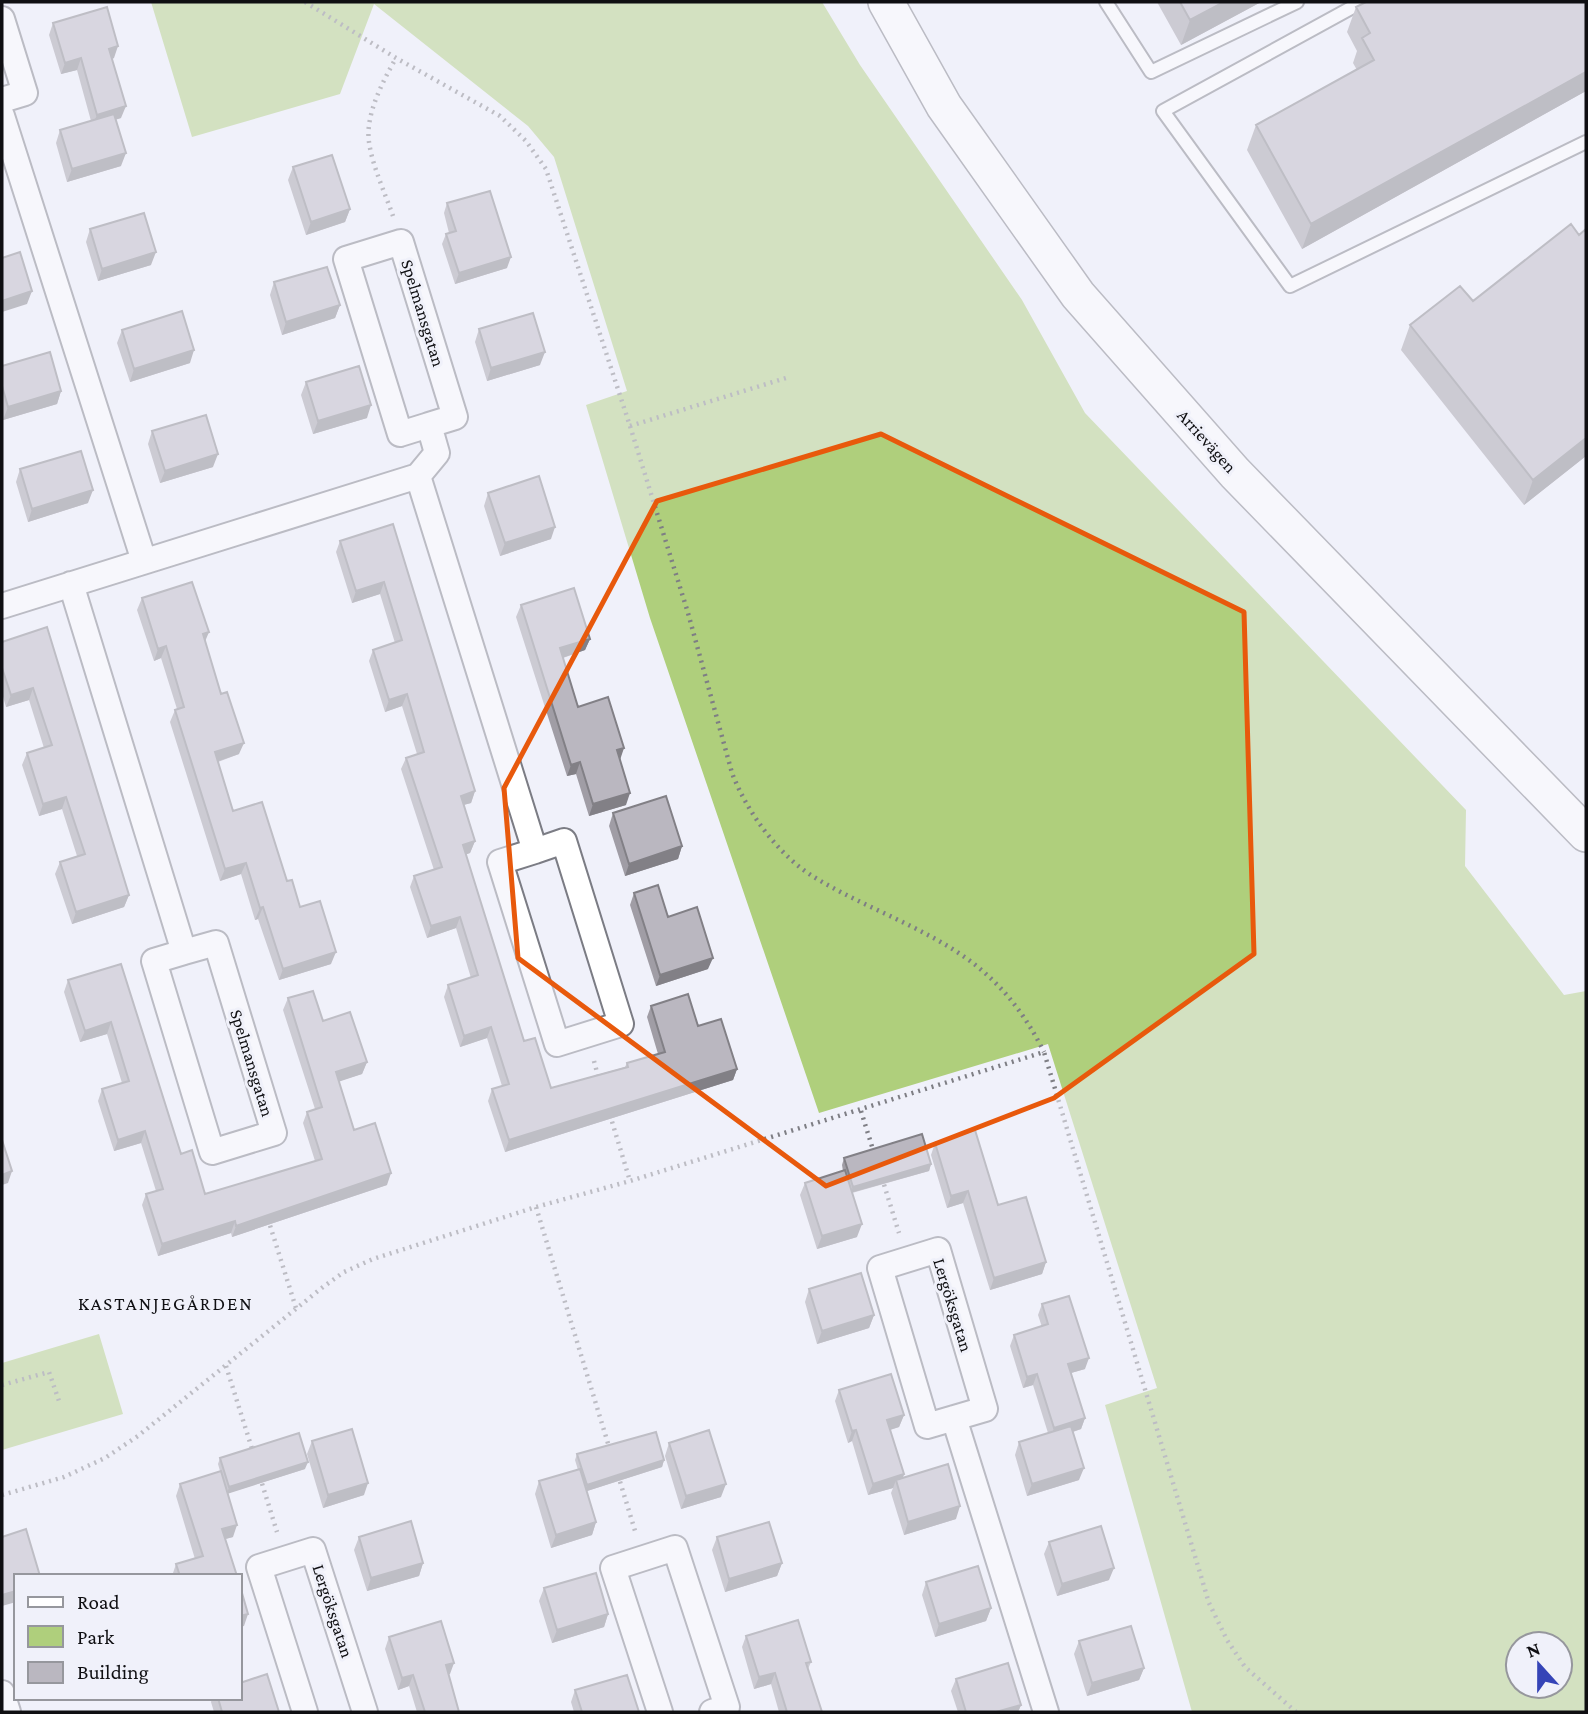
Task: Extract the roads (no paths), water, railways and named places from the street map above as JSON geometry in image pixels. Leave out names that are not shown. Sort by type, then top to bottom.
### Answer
[{"type":"main road","name":"Arrievägen","points":[[886,2],[944,106],[1079,295],[1235,473],[1586,834]]},
{"type":"street","points":[[2,19],[25,93],[2,100]]},
{"type":"street","points":[[2,116],[144,561]]},
{"type":"street","name":"Spelmansgatan","points":[[401,242],[455,417],[429,425],[400,434],[346,259],[401,242]]},
{"type":"street","points":[[2,606],[418,476],[437,453],[429,425]]},
{"type":"street","points":[[418,476],[535,851]]},
{"type":"street","points":[[71,584],[184,952]]},
{"type":"street","points":[[564,841],[621,1024],[557,1044],[500,862],[535,851],[564,841]]},
{"type":"street","name":"Spelmansgatan","points":[[216,943],[274,1133],[212,1152],[154,961],[184,952],[216,943]]},
{"type":"street","name":"Lergöksgatan","points":[[937,1250],[985,1409],[954,1418],[928,1426],[880,1268],[937,1250]]},
{"type":"street","points":[[954,1418],[1046,1712]]},
{"type":"street","points":[[660,1712],[613,1568],[676,1548],[727,1707],[712,1712]]},
{"type":"street","name":"Lergöksgatan","points":[[305,1712],[258,1567],[313,1550],[365,1712]]},
{"type":"street","points":[[2,1693],[8,1712]]},
{"type":"lane","points":[[1106,2],[1151,72],[1297,2]]},
{"type":"lane","points":[[1362,2],[1163,111],[1290,286],[1586,142]]},
{"type":"district","name":"KASTANJEGÅRDEN","points":[[166,1303]]}]
